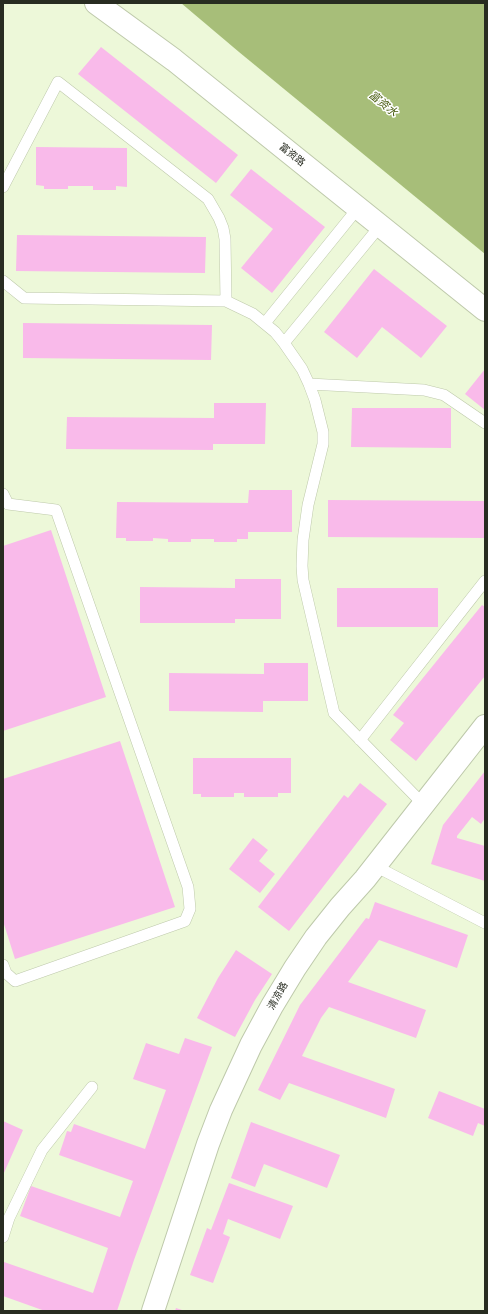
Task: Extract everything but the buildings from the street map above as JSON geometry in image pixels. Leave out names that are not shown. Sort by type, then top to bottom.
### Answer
[{"type":"street","name":"富资路","points":[[96,3],[174,60],[485,310]]},
{"type":"street","name":"清凉路","points":[[153,1311],[208,1144],[251,1045],[272,1006],[316,937],[375,866],[485,726]]},
{"type":"lane","points":[[3,187],[58,82],[208,199],[219,218],[225,239],[226,300]]},
{"type":"lane","points":[[265,323],[358,208]]},
{"type":"lane","points":[[284,343],[380,226]]},
{"type":"lane","points":[[3,281],[24,298],[226,300],[253,314],[265,323],[284,343],[302,369],[320,416],[322,444],[303,540],[302,566],[303,580],[334,713],[423,804]]},
{"type":"lane","points":[[309,384],[424,390],[444,395],[485,423]]},
{"type":"lane","points":[[3,494],[8,504],[56,510],[188,887],[190,909],[185,921],[15,981],[6,973],[3,966]]},
{"type":"lane","points":[[360,740],[485,582]]},
{"type":"lane","points":[[375,866],[485,923]]},
{"type":"lane","points":[[3,1237],[9,1218],[42,1150],[92,1087]]},
{"type":"water","name":"富资水","points":[[181,3],[485,3],[485,254],[239,52]]}]
